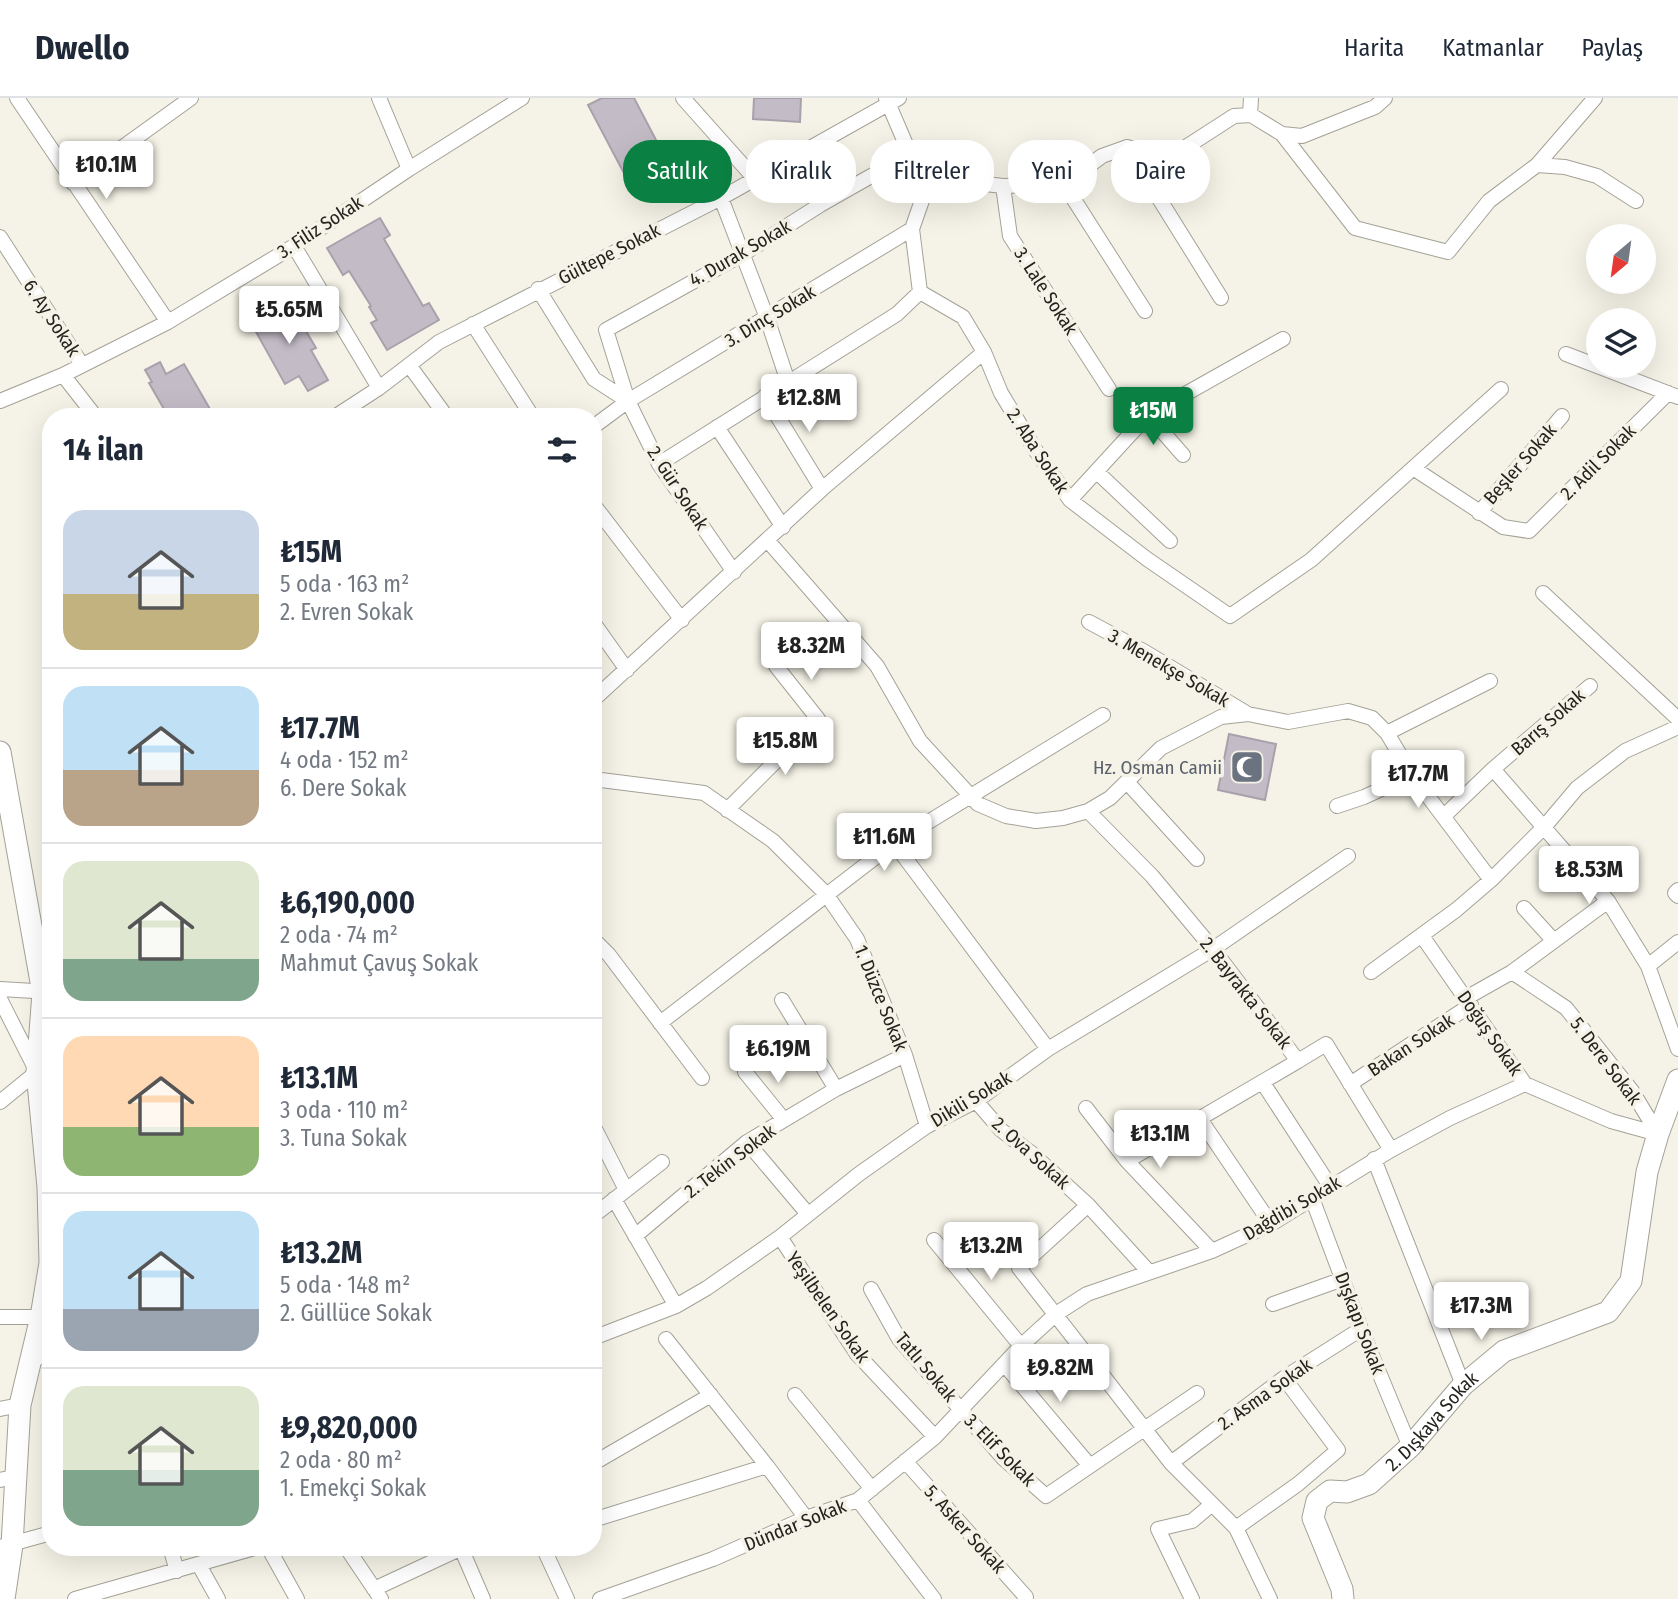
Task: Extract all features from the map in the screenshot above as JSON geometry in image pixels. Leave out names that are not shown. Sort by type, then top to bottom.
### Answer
[{"type":"street","points":[[17,98],[169,322]]},
{"type":"street","points":[[73,183],[191,98]]},
{"type":"street","points":[[380,98],[409,169]]},
{"type":"street","name":"3. Filiz Sokak","points":[[0,401],[63,375],[169,322],[294,246],[522,98]]},
{"type":"street","points":[[683,98],[746,169]]},
{"type":"street","points":[[1250,115],[1251,98]]},
{"type":"street","points":[[1196,140],[1234,116],[1250,115],[1282,134],[1356,228],[1448,252],[1489,201],[1537,165],[1595,98]]},
{"type":"street","points":[[891,100],[904,140]]},
{"type":"street","name":"Gültepe Sokak","points":[[824,140],[891,100]]},
{"type":"street","points":[[1282,134],[1302,136],[1376,101]]},
{"type":"street","points":[[1537,165],[1565,167],[1597,176],[1636,201]]},
{"type":"street","name":"4. Durak Sokak","points":[[606,330],[743,254],[870,177]]},
{"type":"street","points":[[994,185],[1008,186]]},
{"type":"street","name":"3. Lale Sokak","points":[[1003,186],[1010,236],[1109,389]]},
{"type":"street","name":"Gültepe Sokak","points":[[362,408],[379,388],[439,342],[710,203]]},
{"type":"street","points":[[722,203],[767,318],[788,382]]},
{"type":"street","points":[[659,464],[897,314],[920,292],[912,229],[921,203]]},
{"type":"street","points":[[1076,203],[1145,312]]},
{"type":"street","points":[[1162,203],[1221,298]]},
{"type":"street","name":"3. Dinç Sokak","points":[[602,420],[628,401],[912,229]]},
{"type":"street","name":"6. Ay Sokak","points":[[0,237],[82,365]]},
{"type":"street","points":[[294,246],[379,388]]},
{"type":"street","points":[[538,289],[594,379],[628,401]]},
{"type":"street","name":"2. Aba Sokak","points":[[920,292],[963,317],[984,352],[1001,393],[1036,452],[1070,500],[1147,559],[1230,616],[1311,560],[1413,468]]},
{"type":"street","points":[[473,324],[527,408]]},
{"type":"street","name":"2. Gür Sokak","points":[[606,330],[628,401],[659,464],[734,572]]},
{"type":"street","points":[[1070,500],[1149,415],[1283,339]]},
{"type":"street","points":[[602,692],[822,489],[984,352]]},
{"type":"street","points":[[1566,354],[1673,395]]},
{"type":"street","points":[[409,365],[440,408]]},
{"type":"street","points":[[63,375],[90,408]]},
{"type":"street","points":[[1413,468],[1502,389]]},
{"type":"street","name":"2. Adil Sokak","points":[[1529,531],[1673,395]]},
{"type":"street","points":[[765,396],[822,489]]},
{"type":"street","points":[[1149,415],[1184,455]]},
{"type":"street","name":"Beşler Sokak","points":[[1479,513],[1562,416]]},
{"type":"street","points":[[717,427],[783,527]]},
{"type":"street","name":"Beşler Sokak","points":[[1413,468],[1503,527],[1529,531]]},
{"type":"street","points":[[1097,472],[1170,541]]},
{"type":"street","points":[[602,516],[682,620]]},
{"type":"street","points":[[768,541],[877,666],[920,741],[974,800],[1006,816],[1035,821],[1063,818],[1088,811],[1110,798],[1161,748],[1221,717],[1248,714],[1289,722],[1348,711],[1372,718],[1387,733],[1412,775],[1491,880]]},
{"type":"street","points":[[1543,593],[1678,719]]},
{"type":"street","name":"3. Menekşe Sokak","points":[[1089,622],[1248,714]]},
{"type":"street","points":[[602,635],[627,670]]},
{"type":"street","points":[[727,810],[818,719],[776,666]]},
{"type":"street","points":[[1387,733],[1490,681]]},
{"type":"street","name":"Barış Sokak","points":[[1444,816],[1493,769],[1590,686]]},
{"type":"street","points":[[660,1023],[894,843],[974,800],[1102,715]]},
{"type":"street","points":[[1371,972],[1422,936],[1491,880],[1545,826],[1577,788],[1625,751],[1678,727]]},
{"type":"street","points":[[0,752],[42,966]]},
{"type":"street","points":[[1493,769],[1608,901],[1648,965],[1678,1049]]},
{"type":"street","points":[[1337,806],[1412,775]]},
{"type":"street","name":"1. Düzce Sokak","points":[[602,780],[704,793],[773,841],[826,894],[857,939],[905,1055],[927,1126]]},
{"type":"street","points":[[1127,782],[1197,859]]},
{"type":"street","name":"2. Bayrakta Sokak","points":[[1088,811],[1153,876],[1213,949],[1298,1061],[1326,1044],[1391,1150]]},
{"type":"street","points":[[894,843],[1048,1049]]},
{"type":"street","name":"Dikili Sokak","points":[[602,1335],[676,1306],[707,1288],[780,1237],[807,1213],[927,1126],[976,1101],[1048,1049],[1213,949],[1348,856]]},
{"type":"street","points":[[1678,890],[1675,893],[1678,897]]},
{"type":"street","name":"Bakan Sokak","points":[[1350,1084],[1512,972],[1608,901]]},
{"type":"street","points":[[1524,908],[1554,941]]},
{"type":"street","name":"Doğuş Sokak","points":[[1422,936],[1525,1084],[1611,1121],[1658,1134]]},
{"type":"street","points":[[1648,965],[1678,942]]},
{"type":"street","points":[[602,949],[702,1078]]},
{"type":"street","name":"5. Dere Sokak","points":[[1512,972],[1566,1008],[1632,1091],[1658,1134]]},
{"type":"street","points":[[0,989],[42,992]]},
{"type":"street","points":[[0,999],[37,1072]]},
{"type":"street","points":[[782,1000],[836,1089]]},
{"type":"street","points":[[42,1032],[37,1072],[42,1119]]},
{"type":"street","name":"2. Tekin Sokak","points":[[635,1236],[747,1142],[836,1089],[905,1055]]},
{"type":"street","points":[[1127,1161],[1298,1061]]},
{"type":"street","points":[[0,1102],[37,1072]]},
{"type":"street","points":[[745,1072],[784,1120]]},
{"type":"street","name":"2. Dışkaya Sokak","points":[[1317,1501],[1330,1491],[1347,1492],[1369,1484],[1410,1447],[1463,1385],[1504,1351],[1608,1312],[1631,1281],[1647,1172],[1678,1080]]},
{"type":"street","points":[[1263,1083],[1330,1186]]},
{"type":"street","name":"Dağdibi Sokak","points":[[1021,1346],[1056,1314],[1087,1294],[1212,1251],[1271,1224],[1391,1150],[1450,1118],[1525,1084]]},
{"type":"street","name":"2. Ova Sokak","points":[[976,1101],[1001,1130],[1030,1152],[1088,1205],[1149,1272]]},
{"type":"street","points":[[1086,1108],[1127,1161],[1212,1251]]},
{"type":"street","points":[[1200,1119],[1271,1224]]},
{"type":"street","points":[[747,1142],[807,1213]]},
{"type":"street","points":[[602,1148],[635,1236],[676,1306]]},
{"type":"street","points":[[1374,1160],[1463,1385]]},
{"type":"street","points":[[602,1209],[662,1162]]},
{"type":"street","name":"Dışkapı Sokak","points":[[1312,1198],[1361,1329],[1410,1447]]},
{"type":"street","name":"2. Ova Sokak","points":[[1056,1314],[1019,1268],[1088,1205]]},
{"type":"street","name":"Yeşilbelen Sokak","points":[[780,1237],[857,1354],[935,1437]]},
{"type":"street","points":[[934,1240],[1021,1346]]},
{"type":"street","points":[[1273,1304],[1343,1279]]},
{"type":"street","name":"Tatlı Sokak","points":[[871,1289],[899,1339],[961,1408]]},
{"type":"street","points":[[4,1599],[10,1407],[31,1361],[42,1311]]},
{"type":"street","points":[[1056,1314],[1143,1430],[1171,1463],[1236,1528],[1270,1599]]},
{"type":"street","points":[[0,1317],[41,1317]]},
{"type":"street","name":"2. Asma Sokak","points":[[1171,1463],[1284,1378],[1361,1329]]},
{"type":"street","points":[[666,1339],[806,1518]]},
{"type":"street","name":"Dündar Sokak","points":[[600,1599],[641,1592],[806,1518],[858,1500],[935,1437],[1021,1346]]},
{"type":"street","points":[[31,1361],[42,1356]]},
{"type":"street","points":[[1004,1364],[1090,1466]]},
{"type":"street","points":[[1236,1528],[1298,1484],[1338,1450],[1284,1378]]},
{"type":"street","name":"3. Elif Sokak","points":[[961,1408],[1003,1458],[1046,1496],[1197,1393]]},
{"type":"street","points":[[602,1458],[711,1395]]},
{"type":"street","points":[[795,1395],[872,1489]]},
{"type":"street","name":"5. Asker Sokak","points":[[905,1461],[1026,1597]]},
{"type":"street","points":[[602,1517],[767,1466]]},
{"type":"street","points":[[1298,1484],[1317,1501],[1314,1518],[1342,1589],[1343,1599]]},
{"type":"street","points":[[858,1500],[934,1599]]},
{"type":"street","points":[[1192,1599],[1158,1529],[1192,1521],[1211,1505]]},
{"type":"street","points":[[6,1546],[42,1536]]},
{"type":"street","points":[[173,1556],[177,1571]]},
{"type":"street","points":[[75,1599],[117,1593],[228,1556]]},
{"type":"street","points":[[273,1556],[297,1599]]},
{"type":"street","points":[[352,1556],[378,1594],[448,1556]]},
{"type":"street","points":[[466,1556],[483,1599]]},
{"type":"street","points":[[547,1556],[567,1599]]},
{"type":"street","points":[[199,1565],[218,1599]]},
{"type":"building","points":[[602,98],[634,98],[656,140],[623,140],[623,171],[588,105]]},
{"type":"building","points":[[754,98],[801,98],[800,122],[753,119]]},
{"type":"building","points":[[380,218],[390,235],[384,239],[423,306],[429,303],[439,320],[387,350],[371,323],[377,320],[369,307],[371,306],[349,271],[343,275],[327,248]]},
{"type":"building","points":[[284,302],[292,316],[296,314],[316,348],[311,350],[328,380],[308,391],[299,376],[285,384],[250,321]]},
{"type":"building","points":[[160,362],[166,374],[184,364],[209,408],[163,408],[145,370]]},
{"type":"building","name":"Hz. Osman Camii","points":[[1229,734],[1276,744],[1265,800],[1218,790]]},
{"type":"place","name":"Hz. Osman Camii","points":[[1247,767]]}]
